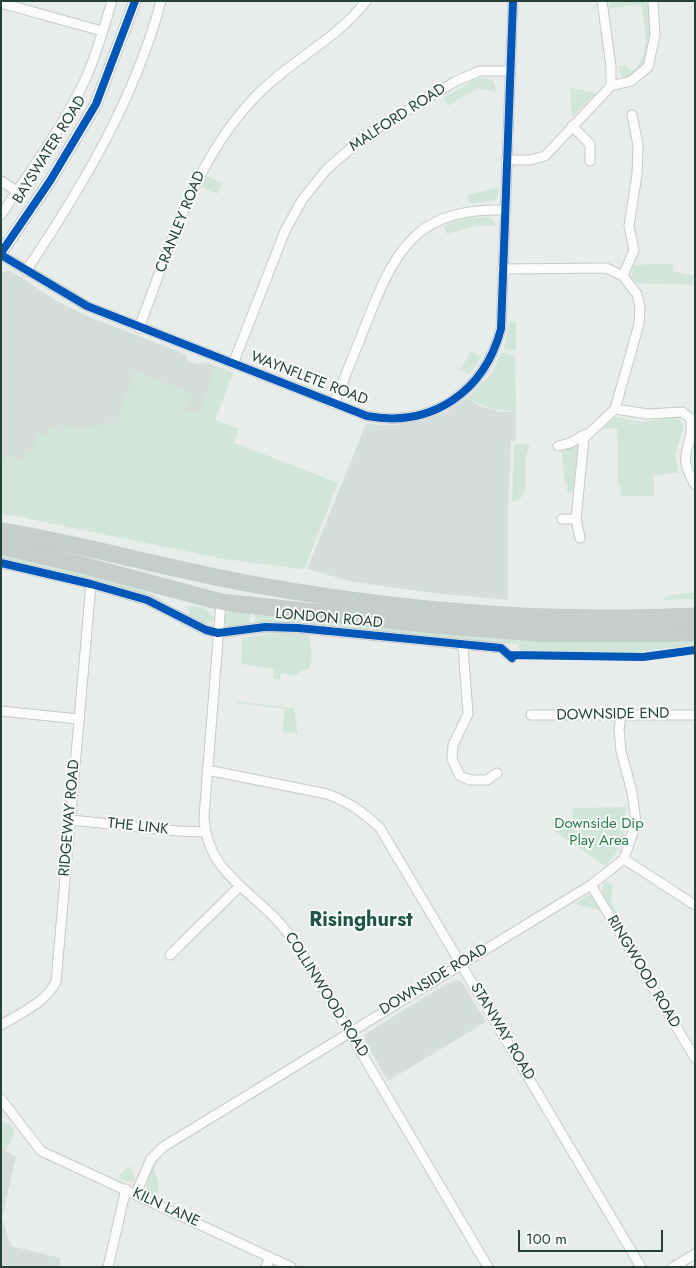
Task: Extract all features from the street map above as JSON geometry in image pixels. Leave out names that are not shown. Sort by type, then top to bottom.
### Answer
[{"type":"highway","name":"LONDON ROAD","points":[[1,531],[245,583],[339,598],[505,614],[649,618],[695,616]]},
{"type":"highway","name":"LONDON ROAD","points":[[1,546],[86,566],[221,602],[443,626],[540,633],[695,633]]},
{"type":"street","name":"BAYSWATER ROAD","points":[[1,215],[38,164],[77,96],[93,59],[112,1]]},
{"type":"street","name":"BAYSWATER ROAD","points":[[1,254],[50,181],[96,104],[135,1]]},
{"type":"street","points":[[26,270],[95,162],[123,108],[162,1]]},
{"type":"street","name":"CRANLEY ROAD","points":[[139,328],[194,186],[219,141],[244,109],[263,89],[340,30],[366,1]]},
{"type":"street","name":"WAYNFLETE ROAD","points":[[1,254],[87,306],[334,404],[367,416],[400,418],[428,413],[460,395],[482,373],[495,348],[502,320],[502,269],[506,160],[510,130],[513,1]]},
{"type":"street","points":[[602,1],[611,67],[611,86]]},
{"type":"street","points":[[506,160],[530,160],[545,156],[611,86],[637,78],[648,67],[655,35],[653,1]]},
{"type":"street","points":[[1,3],[102,31]]},
{"type":"street","name":"MALFORD ROAD","points":[[232,364],[285,231],[302,200],[326,170],[366,135],[456,81],[480,72],[511,71]]},
{"type":"street","points":[[623,276],[634,250],[629,226],[637,174],[638,146],[632,115]]},
{"type":"street","points":[[572,126],[590,144],[590,161]]},
{"type":"street","points":[[1,181],[17,191]]},
{"type":"street","points":[[334,404],[384,278],[402,250],[425,228],[447,218],[478,210],[505,210]]},
{"type":"street","points":[[502,269],[602,268],[623,276],[637,294],[641,314],[615,408],[586,434],[570,443],[558,446]]},
{"type":"street","points":[[615,408],[648,414],[682,412],[693,418],[690,453],[685,468],[695,484]]},
{"type":"street","points":[[580,538],[576,520],[582,449],[586,434]]},
{"type":"street","points":[[562,519],[576,520]]},
{"type":"street","name":"LONDON ROAD","points":[[1,563],[91,584],[147,600],[206,630],[218,633],[279,627],[462,646],[501,648],[512,658]]},
{"type":"street","name":"RIDGEWAY ROAD","points":[[1,1025],[51,993],[56,982],[91,584]]},
{"type":"street","name":"COLLINWOOD ROAD","points":[[221,602],[207,770],[204,832],[213,854],[224,871],[239,887],[276,918],[292,937],[488,1267]]},
{"type":"street","points":[[462,646],[464,693],[468,714],[454,745],[452,759],[460,776],[470,780],[487,780],[497,773]]},
{"type":"street","points":[[1,711],[78,719]]},
{"type":"street","name":"DOWNSIDE END","points":[[531,715],[695,715]]},
{"type":"street","points":[[621,715],[619,729],[621,751],[632,792],[636,822],[624,859],[693,904]]},
{"type":"street","name":"STANWAY ROAD","points":[[207,770],[327,794],[346,801],[361,810],[380,828],[641,1267]]},
{"type":"street","name":"THE LINK","points":[[71,820],[204,832]]},
{"type":"street","name":"DOWNSIDE ROAD","points":[[136,1193],[152,1159],[163,1146],[591,885],[624,859]]},
{"type":"street","name":"RINGWOOD ROAD","points":[[591,885],[695,1058]]},
{"type":"street","points":[[170,955],[239,887]]},
{"type":"street","points":[[1,1100],[4,1110]]},
{"type":"street","name":"KILN LANE","points":[[4,1110],[41,1151],[136,1193],[291,1267]]},
{"type":"street","points":[[108,1267],[126,1189]]},
{"type":"street","points":[[673,1267],[695,1254]]},
{"type":"street","points":[[266,1267],[270,1257]]},
{"type":"shaded area","points":[[11,271],[57,301],[87,316],[185,354],[189,361],[197,364],[205,362],[233,373],[215,420],[239,429],[234,443],[338,483],[304,569],[226,559],[1,513],[1,273]]},
{"type":"shaded area","points":[[467,398],[480,406],[500,412],[516,412],[516,441],[511,441],[508,509],[508,600],[433,593],[353,582],[307,569],[366,424],[395,425],[422,421],[446,412]]},
{"type":"shaded area","points":[[457,980],[462,982],[486,1022],[388,1081],[364,1040],[365,1034],[446,984]]},
{"type":"shaded area","points":[[1,1148],[16,1157],[2,1218],[11,1246],[61,1258],[59,1267],[1,1267]]},
{"type":"green space","points":[[615,1],[649,1],[651,36],[645,63],[627,79],[622,78],[618,66],[626,65],[631,71],[638,65],[645,50],[644,21],[641,4],[609,9],[609,3]]},
{"type":"green space","points":[[486,78],[494,81],[496,92],[477,88],[448,106],[443,98],[476,79]]},
{"type":"green space","points":[[570,88],[597,93],[572,117]]},
{"type":"green space","points":[[207,176],[223,184],[217,194],[201,187]]},
{"type":"green space","points":[[498,188],[498,196],[494,201],[470,204],[467,195]]},
{"type":"green space","points":[[491,218],[497,226],[476,226],[447,234],[443,226],[464,219]]},
{"type":"green space","points":[[673,264],[673,271],[694,276],[693,285],[637,283],[632,277],[633,266]]},
{"type":"green space","points":[[509,321],[516,321],[516,351],[504,349]]},
{"type":"green space","points":[[472,351],[481,357],[469,375],[460,369]]},
{"type":"green space","points":[[502,352],[515,356],[516,412],[491,409],[467,398],[491,374]]},
{"type":"green space","points":[[216,366],[233,373],[215,420],[239,429],[234,443],[338,483],[304,569],[226,559],[1,513],[1,459],[13,455],[18,462],[26,457],[25,455],[31,450],[39,433],[46,437],[51,426],[62,433],[65,426],[83,429],[111,422],[119,422],[121,419],[118,418],[135,372],[192,393],[185,410],[198,415]]},
{"type":"green space","points":[[615,417],[643,422],[672,417],[679,419],[684,426],[675,455],[679,473],[654,475],[654,496],[621,496],[621,487],[618,486],[617,429],[601,428]]},
{"type":"green space","points":[[578,443],[573,492],[570,493],[567,491],[567,484],[565,484],[561,450]]},
{"type":"green space","points":[[514,444],[531,444],[527,450],[524,494],[512,502]]},
{"type":"green space","points":[[1,555],[90,574],[139,589],[157,597],[166,604],[73,576],[1,559]]},
{"type":"green space","points":[[695,592],[695,599],[660,600],[672,595]]},
{"type":"green space","points":[[184,606],[202,607],[214,617],[214,620],[205,625],[190,617],[188,608]]},
{"type":"green space","points":[[231,610],[251,613],[250,624],[229,627],[224,622],[224,616]]},
{"type":"green space","points":[[256,613],[424,632],[555,640],[695,640],[695,647],[667,648],[620,655],[521,653],[517,644],[310,624],[282,622],[254,624]]},
{"type":"green space","points":[[276,633],[309,634],[312,661],[309,669],[302,670],[296,675],[281,673],[280,679],[273,678],[274,669],[241,664],[242,638]]},
{"type":"green space","points":[[236,701],[294,708],[298,734],[283,732],[284,709],[236,703]]},
{"type":"green space","name":"Downside Dip Play Area","points":[[626,807],[626,824],[622,840],[616,854],[605,866],[553,830],[552,820],[573,819],[573,808]]},
{"type":"green space","points":[[604,882],[613,884],[611,902],[617,913],[615,914],[602,893]]},
{"type":"green space","points":[[588,895],[596,899],[603,911],[576,904]]},
{"type":"green space","points":[[1,1122],[10,1124],[15,1131],[6,1151],[1,1148]]},
{"type":"green space","points":[[159,1158],[154,1170],[159,1183],[157,1196],[147,1191],[147,1182]]},
{"type":"green space","points":[[131,1166],[135,1179],[132,1182],[118,1178],[123,1171]]},
{"type":"cycle path","points":[[1,253],[50,181],[96,104],[135,1]]},
{"type":"cycle path","points":[[1,255],[87,306],[367,416],[391,418],[413,416],[433,410],[452,401],[482,371],[493,351],[501,329],[513,1]]},
{"type":"cycle path","points":[[1,563],[91,584],[147,600],[206,630],[218,633],[265,627],[298,628],[501,648],[512,658]]},
{"type":"cycle path","points":[[510,655],[643,657],[695,650]]},
{"type":"district","name":"Risinghurst","points":[[361,921]]}]
